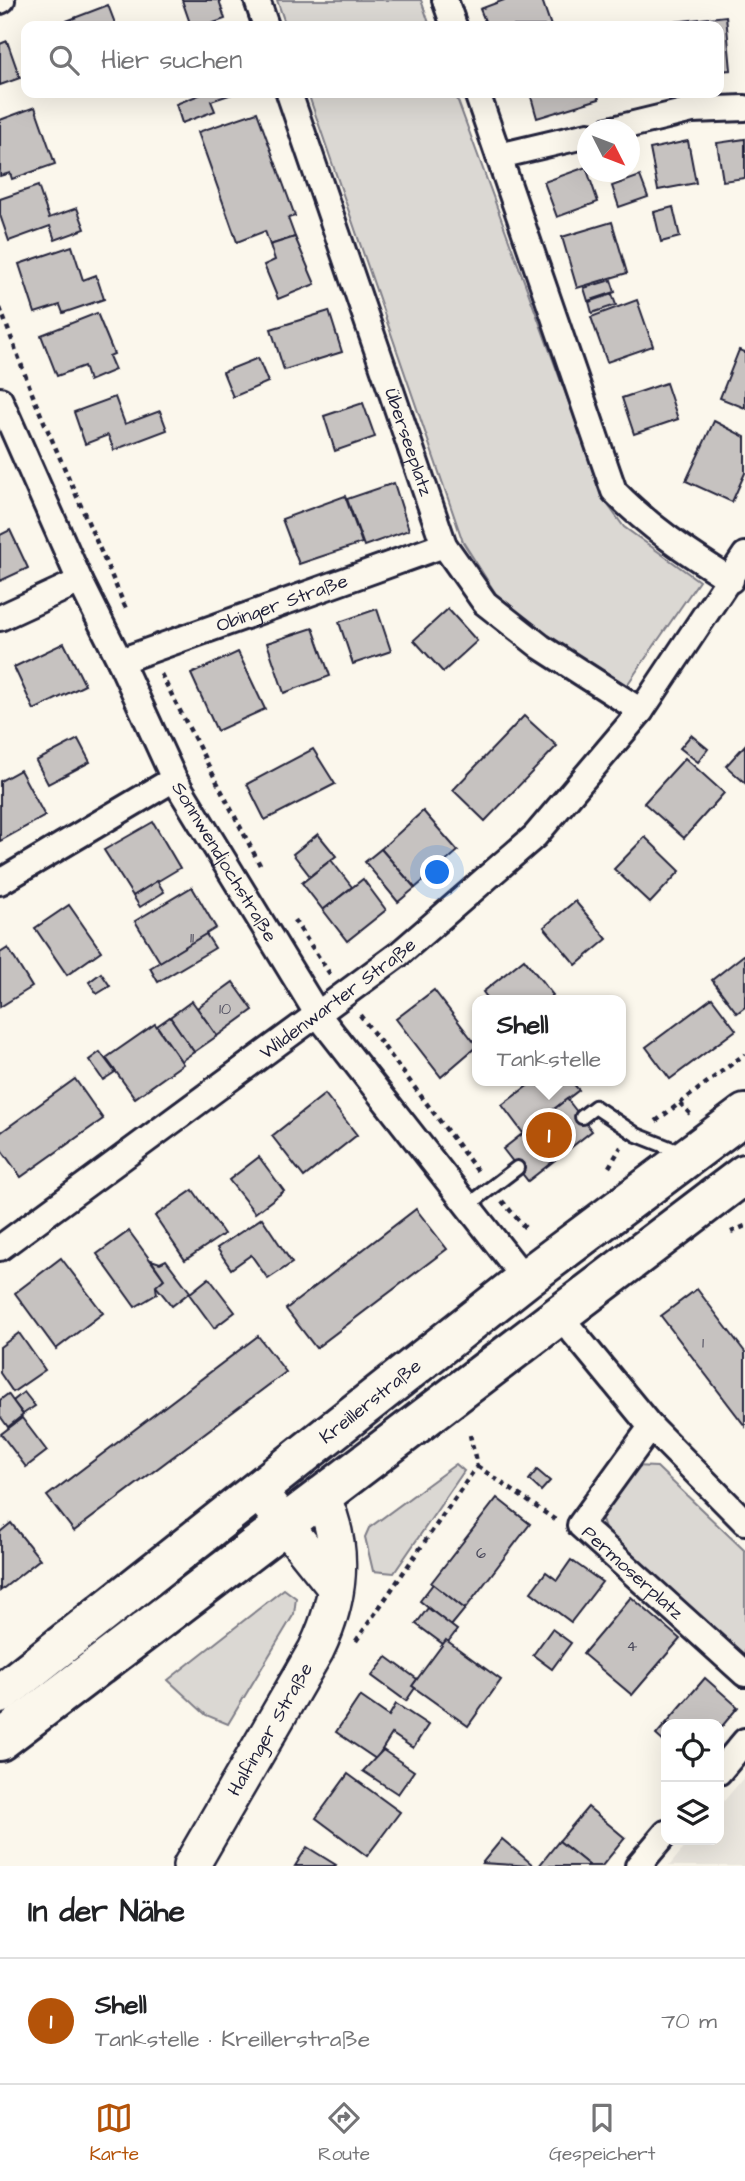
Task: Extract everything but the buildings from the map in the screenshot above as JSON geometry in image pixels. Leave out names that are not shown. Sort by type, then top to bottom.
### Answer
[{"type":"main road","name":"Kreillerstraße","points":[[0,1694],[526,1279],[745,1114]]},
{"type":"main road","points":[[0,1741],[745,1174]]},
{"type":"street","points":[[257,0],[264,21]]},
{"type":"street","points":[[445,0],[452,21]]},
{"type":"street","name":"Überseeplatz","points":[[291,98],[444,545],[485,603],[541,647],[641,711]]},
{"type":"street","points":[[479,98],[614,491],[641,518],[677,547],[731,580]]},
{"type":"street","points":[[640,123],[692,110],[745,108]]},
{"type":"street","points":[[499,156],[577,137]]},
{"type":"street","name":"Sonnwendjochstraße","points":[[0,400],[80,581],[174,779],[318,1015],[466,1207],[526,1279]]},
{"type":"street","name":"Obinger Straße","points":[[120,661],[444,545]]},
{"type":"street","name":"Wildenwarter Straße","points":[[0,1248],[399,954],[535,836],[641,711],[731,580],[745,555]]},
{"type":"street","points":[[0,618],[80,581]]},
{"type":"street","points":[[0,882],[174,779]]},
{"type":"street","points":[[559,1315],[651,1427],[745,1522]]},
{"type":"street","name":"Permoserplatz","points":[[651,1427],[580,1525],[745,1674]]},
{"type":"street","points":[[258,1492],[335,1587]]},
{"type":"street","name":"Halfinger Straße","points":[[191,1866],[316,1650],[330,1619],[338,1539],[321,1495]]},
{"type":"street","points":[[724,1766],[745,1741]]},
{"type":"street","points":[[638,1866],[661,1839]]},
{"type":"lane","points":[[582,1117],[594,1107],[637,1135],[670,1148],[683,1160]]},
{"type":"lane","points":[[466,1207],[517,1168]]},
{"type":"path","points":[[345,994],[491,1188],[527,1230]]},
{"type":"path","points":[[608,1167],[618,1150],[745,1055]]},
{"type":"path","points":[[731,1233],[745,1227]]},
{"type":"path","points":[[470,1435],[477,1466],[557,1521]]},
{"type":"path","points":[[350,1650],[477,1466]]},
{"type":"shaded area","points":[[277,0],[421,0],[428,21],[284,21]]},
{"type":"shaded area","points":[[310,98],[457,98],[605,501],[624,527],[699,581],[627,685],[549,638],[496,594],[463,542]]},
{"type":"shaded area","points":[[456,1464],[464,1471],[394,1573],[373,1571],[365,1537],[369,1528]]},
{"type":"shaded area","points":[[634,1466],[657,1467],[745,1551],[745,1661],[607,1535],[599,1511]]},
{"type":"shaded area","points":[[284,1589],[296,1598],[294,1614],[228,1724],[206,1715],[168,1680]]},
{"type":"shaded area","points":[[745,1776],[745,1866],[669,1866],[687,1845],[724,1845],[724,1801]]},
{"type":"place","name":"Shell","points":[[549,1135]]}]
